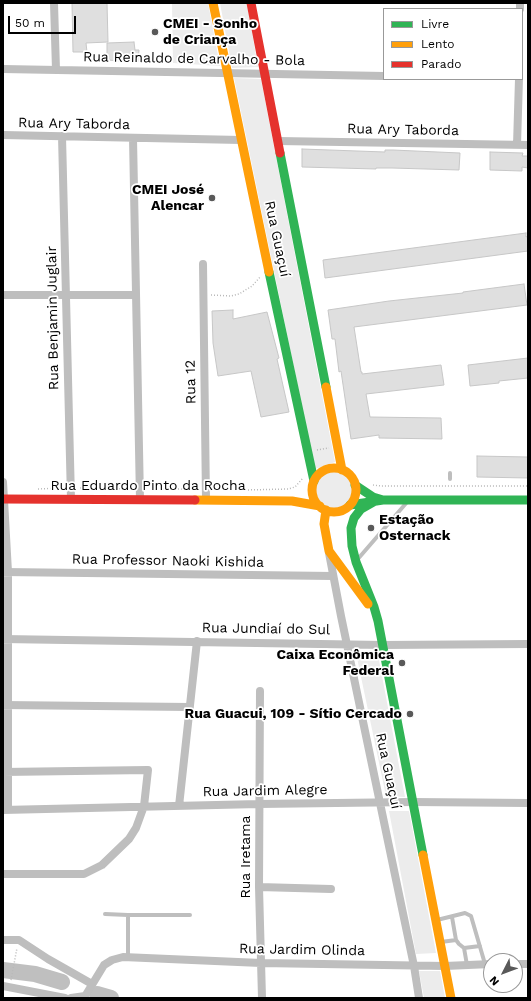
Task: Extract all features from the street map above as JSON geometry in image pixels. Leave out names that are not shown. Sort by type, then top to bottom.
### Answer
[{"type":"main road","name":"Rua Guaçuí","points":[[213,3],[314,483]]},
{"type":"main road","name":"Rua Guaçuí","points":[[251,3],[342,470]]},
{"type":"main road","points":[[292,500],[314,483],[318,476],[329,469],[342,470],[353,478],[356,492],[354,499],[347,507]]},
{"type":"main road","points":[[314,483],[314,497],[323,508],[338,511],[347,507],[379,501],[528,500]]},
{"type":"main road","points":[[355,485],[379,501]]},
{"type":"main road","name":"Rua Eduardo Pinto da Rocha","points":[[3,499],[292,500],[323,508]]},
{"type":"main road","points":[[352,523],[361,509],[366,505],[379,501]]},
{"type":"main road","points":[[347,507],[352,523]]},
{"type":"main road","name":"Rua Guaçuí","points":[[323,508],[324,524],[329,551],[377,615]]},
{"type":"main road","name":"Rua Guaçuí","points":[[352,523],[352,546],[356,562],[377,615],[451,998]]},
{"type":"main road","points":[[329,551],[342,563],[350,564],[356,562]]},
{"type":"street","points":[[54,3],[56,70]]},
{"type":"street","name":"Rua Reinaldo de Carvalho - Bola","points":[[3,69],[383,76]]},
{"type":"street","points":[[517,145],[519,80]]},
{"type":"street","name":"Rua Ary Taborda","points":[[3,135],[241,140]]},
{"type":"street","name":"Rua Benjamin Juglair","points":[[62,136],[71,499]]},
{"type":"street","points":[[133,138],[140,500]]},
{"type":"street","name":"Rua Ary Taborda","points":[[278,140],[528,145]]},
{"type":"street","name":"Rua 12","points":[[203,264],[206,500]]},
{"type":"street","points":[[3,295],[136,295]]},
{"type":"street","points":[[3,482],[6,639],[6,810]]},
{"type":"street","name":"Rua Guaçuí","points":[[329,551],[414,966],[419,998]]},
{"type":"street","name":"Rua Professor Naoki Kishida","points":[[5,572],[333,576]]},
{"type":"street","name":"Rua Jundiaí do Sul","points":[[6,639],[347,643],[383,645],[528,644]]},
{"type":"street","points":[[179,806],[197,642]]},
{"type":"street","name":"Rua Iretama","points":[[260,691],[259,888],[262,998]]},
{"type":"street","points":[[6,706],[189,707]]},
{"type":"street","points":[[3,874],[84,874],[93,871],[102,865],[129,839],[136,828],[144,806],[148,770],[6,772]]},
{"type":"street","name":"Rua Jardim Alegre","points":[[6,810],[144,806],[413,802],[528,804]]},
{"type":"street","points":[[259,888],[331,889]]},
{"type":"street","points":[[3,940],[19,940],[48,959],[92,984],[85,997],[71,998]]},
{"type":"street","name":"Rua Jardim Olinda","points":[[92,984],[104,965],[112,960],[128,957],[261,963],[414,966],[483,964]]},
{"type":"street","points":[[6,987],[65,998]]},
{"type":"lane","points":[[450,473],[450,479]]},
{"type":"lane","points":[[356,562],[409,500]]},
{"type":"lane","points":[[436,920],[466,913],[471,916],[483,953]]},
{"type":"lane","points":[[105,914],[128,916],[190,915]]},
{"type":"lane","points":[[128,916],[128,957]]},
{"type":"lane","points":[[452,917],[456,940],[464,948],[467,964]]},
{"type":"lane","points":[[440,942],[456,940]]},
{"type":"lane","points":[[464,948],[480,946]]},
{"type":"path","points":[[203,295],[232,296],[239,294],[252,286],[268,268]]},
{"type":"path","points":[[313,451],[332,447]]},
{"type":"path","points":[[240,490],[295,487],[303,478],[304,472]]},
{"type":"path","points":[[371,484],[380,486],[528,486]]},
{"type":"path","points":[[76,488],[131,488]]},
{"type":"path","points":[[149,490],[153,488],[199,489]]},
{"type":"path","points":[[6,987],[15,962],[19,940]]},
{"type":"shaded area","points":[[172,3],[208,3],[220,66],[173,63]]},
{"type":"shaded area","points":[[220,3],[247,3],[258,67],[232,68]]},
{"type":"shaded area","points":[[234,78],[261,79],[335,462],[315,469]]},
{"type":"shaded area","points":[[338,472],[347,477],[351,483],[351,497],[347,503],[338,508],[330,508],[321,503],[317,497],[316,486],[321,477],[327,473]]},
{"type":"shaded area","points":[[356,653],[378,655],[405,797],[386,796]]},
{"type":"shaded area","points":[[389,811],[409,811],[436,953],[416,954]]},
{"type":"shaded area","points":[[419,971],[440,971],[445,998],[424,998]]},
{"type":"building","points":[[72,3],[107,3],[108,42],[86,43],[87,52],[73,52]]},
{"type":"building","points":[[134,42],[135,50],[139,50],[138,62],[107,60],[107,43]]},
{"type":"building","points":[[302,149],[385,152],[385,150],[393,150],[460,153],[459,170],[302,167]]},
{"type":"building","points":[[490,152],[523,153],[522,156],[528,156],[528,168],[522,167],[522,171],[490,170]]},
{"type":"building","points":[[526,233],[526,237],[528,236],[528,251],[325,278],[323,260]]},
{"type":"building","points":[[524,284],[527,305],[354,327],[362,374],[441,365],[444,385],[366,394],[370,417],[441,418],[442,439],[379,438],[379,435],[351,439],[341,371],[339,372],[335,339],[332,339],[328,310]]},
{"type":"building","points":[[233,310],[233,319],[267,312],[279,358],[277,359],[289,412],[261,417],[251,371],[218,376],[213,343],[212,311]]},
{"type":"building","points":[[528,358],[528,378],[470,386],[468,365]]},
{"type":"building","points":[[477,456],[528,457],[528,478],[477,477]]},
{"type":"waterway","points":[[3,970],[35,974],[62,982]]},
{"type":"waterway","points":[[97,994],[111,998]]},
{"type":"traffic: fast","points":[[280,153],[326,387]]},
{"type":"traffic: fast","points":[[269,272],[314,481]]},
{"type":"traffic: fast","points":[[355,485],[373,497],[383,500]]},
{"type":"traffic: fast","points":[[350,505],[383,500],[528,500]]},
{"type":"traffic: fast","points":[[375,501],[361,509],[354,518],[351,528],[352,546],[356,562],[378,621],[423,855]]},
{"type":"traffic: slow","points":[[213,3],[269,272]]},
{"type":"traffic: slow","points":[[326,387],[342,470]]},
{"type":"traffic: slow","points":[[334,468],[346,472],[352,478],[356,490],[352,502],[346,508],[334,512],[322,508],[316,502],[312,490],[316,478],[322,472],[334,468]]},
{"type":"traffic: slow","points":[[195,500],[292,501],[320,506]]},
{"type":"traffic: slow","points":[[326,510],[324,524],[329,551],[368,604]]},
{"type":"traffic: slow","points":[[423,855],[451,998]]},
{"type":"traffic: jam","points":[[251,3],[280,153]]},
{"type":"traffic: jam","points":[[3,499],[195,500]]},
{"type":"place","name":"CMEI - Sonho de Criança","points":[[155,32]]},
{"type":"place","name":"CMEI José Alencar","points":[[212,198]]},
{"type":"place","name":"Estação Osternack","points":[[371,528]]},
{"type":"place","name":"Caixa Econômica Federal","points":[[402,663]]},
{"type":"place","name":"Rua Guacui, 109 - Sítio Cercado","points":[[410,714]]}]
